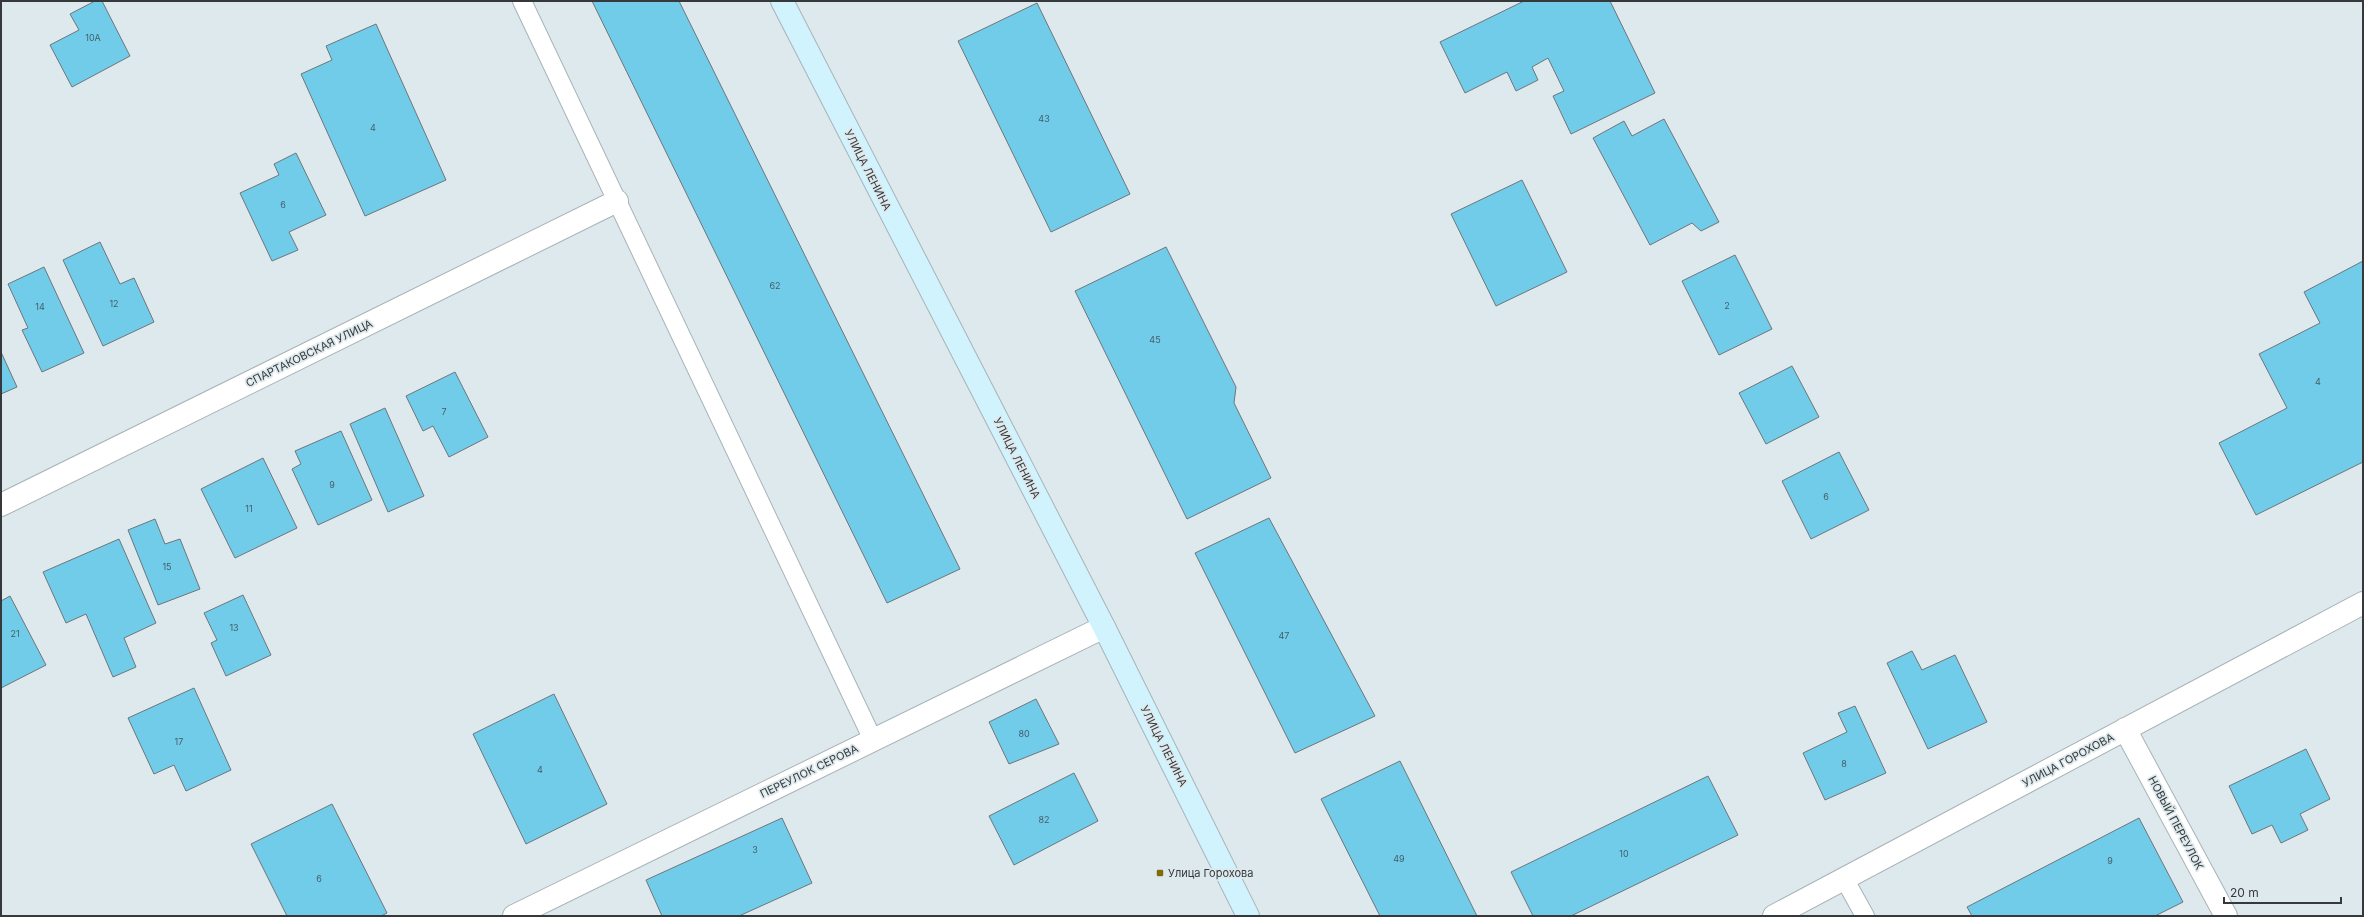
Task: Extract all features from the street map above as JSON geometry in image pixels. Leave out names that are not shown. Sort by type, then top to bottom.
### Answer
[{"type":"street","name":"УЛИЦА ЛЕНИНА","points":[[782,1],[1104,627],[1248,916]]},
{"type":"street","name":"СПАРТАКОВСКАЯ УЛИЦА","points":[[1,505],[617,201]]},
{"type":"street","name":"УЛИЦА ГОРОХОВА","points":[[1774,916],[1845,880],[2363,603]]},
{"type":"street","name":"ПЕРЕУЛОК СЕРОВА","points":[[514,916],[1104,627]]},
{"type":"street","name":"НОВЫЙ ПЕРЕУЛОК","points":[[2125,729],[2226,916]]},
{"type":"lane","points":[[522,1],[873,740]]},
{"type":"lane","points":[[1845,880],[1865,916]]},
{"type":"building","points":[[95,1],[102,1],[130,56],[72,87],[50,45],[79,30],[70,14]]},
{"type":"building","points":[[592,1],[679,1],[960,569],[887,603]]},
{"type":"building","points":[[1524,1],[1610,1],[1655,93],[1571,134],[1553,96],[1564,91],[1548,58],[1532,67],[1538,80],[1516,91],[1507,72],[1465,93],[1440,42]]},
{"type":"building","points":[[1037,3],[1130,194],[1051,232],[958,41]]},
{"type":"building","points":[[376,24],[446,180],[365,216],[301,74],[332,60],[326,46]]},
{"type":"building","points":[[1664,119],[1719,222],[1701,231],[1692,223],[1650,245],[1593,138],[1624,121],[1632,136]]},
{"type":"building","points":[[296,153],[326,215],[289,232],[298,250],[272,261],[240,193],[279,175],[274,164]]},
{"type":"building","points":[[1522,180],[1567,272],[1496,306],[1451,214]]},
{"type":"building","points":[[100,242],[120,284],[134,278],[154,322],[103,346],[63,260]]},
{"type":"building","points":[[1166,247],[1236,387],[1234,403],[1271,478],[1187,519],[1075,291]]},
{"type":"building","points":[[1735,255],[1772,329],[1719,355],[1682,281]]},
{"type":"building","points":[[2363,261],[2363,462],[2256,515],[2219,443],[2287,408],[2259,354],[2320,323],[2304,292]]},
{"type":"building","points":[[44,267],[84,353],[42,372],[22,330],[28,328],[8,284]]},
{"type":"building","points":[[1,352],[17,387],[1,394]]},
{"type":"building","points":[[1792,366],[1819,417],[1766,444],[1739,393]]},
{"type":"building","points":[[455,372],[488,437],[449,457],[433,426],[423,431],[406,396]]},
{"type":"building","points":[[385,408],[424,496],[388,512],[350,424]]},
{"type":"building","points":[[341,431],[372,500],[318,525],[292,469],[301,464],[295,451]]},
{"type":"building","points":[[1839,452],[1869,510],[1811,539],[1782,481]]},
{"type":"building","points":[[263,458],[297,528],[235,558],[201,489]]},
{"type":"building","points":[[1269,518],[1375,716],[1295,753],[1195,553]]},
{"type":"building","points":[[155,519],[165,544],[180,539],[200,589],[158,605],[128,530]]},
{"type":"building","points":[[119,539],[156,623],[124,638],[136,667],[113,677],[86,614],[66,623],[43,572]]},
{"type":"building","points":[[243,595],[271,655],[226,676],[211,643],[217,640],[204,613]]},
{"type":"building","points":[[10,596],[46,665],[1,688],[1,601]]},
{"type":"building","points":[[1912,651],[1922,670],[1955,655],[1987,722],[1928,749],[1887,663]]},
{"type":"building","points":[[194,688],[231,770],[186,791],[174,765],[154,774],[128,718]]},
{"type":"building","points":[[554,694],[607,804],[526,844],[473,734]]},
{"type":"building","points":[[1036,699],[1059,744],[1009,764],[989,722]]},
{"type":"building","points":[[1855,706],[1886,773],[1825,800],[1803,753],[1847,732],[1838,713]]},
{"type":"building","points":[[2306,749],[2330,799],[2300,814],[2308,830],[2281,843],[2272,825],[2252,834],[2229,786]]},
{"type":"building","points":[[1400,761],[1477,916],[1380,916],[1321,799]]},
{"type":"building","points":[[1074,773],[1098,821],[1014,865],[989,816]]},
{"type":"building","points":[[1708,776],[1738,835],[1571,916],[1533,916],[1511,872]]},
{"type":"building","points":[[332,804],[387,913],[381,916],[287,916],[251,844]]},
{"type":"building","points":[[782,818],[812,883],[739,916],[662,916],[646,880]]},
{"type":"building","points":[[2139,818],[2183,902],[2155,916],[1972,916],[1967,907]]},
{"type":"place","name":"Улица Горохова","points":[[1160,873]]}]
